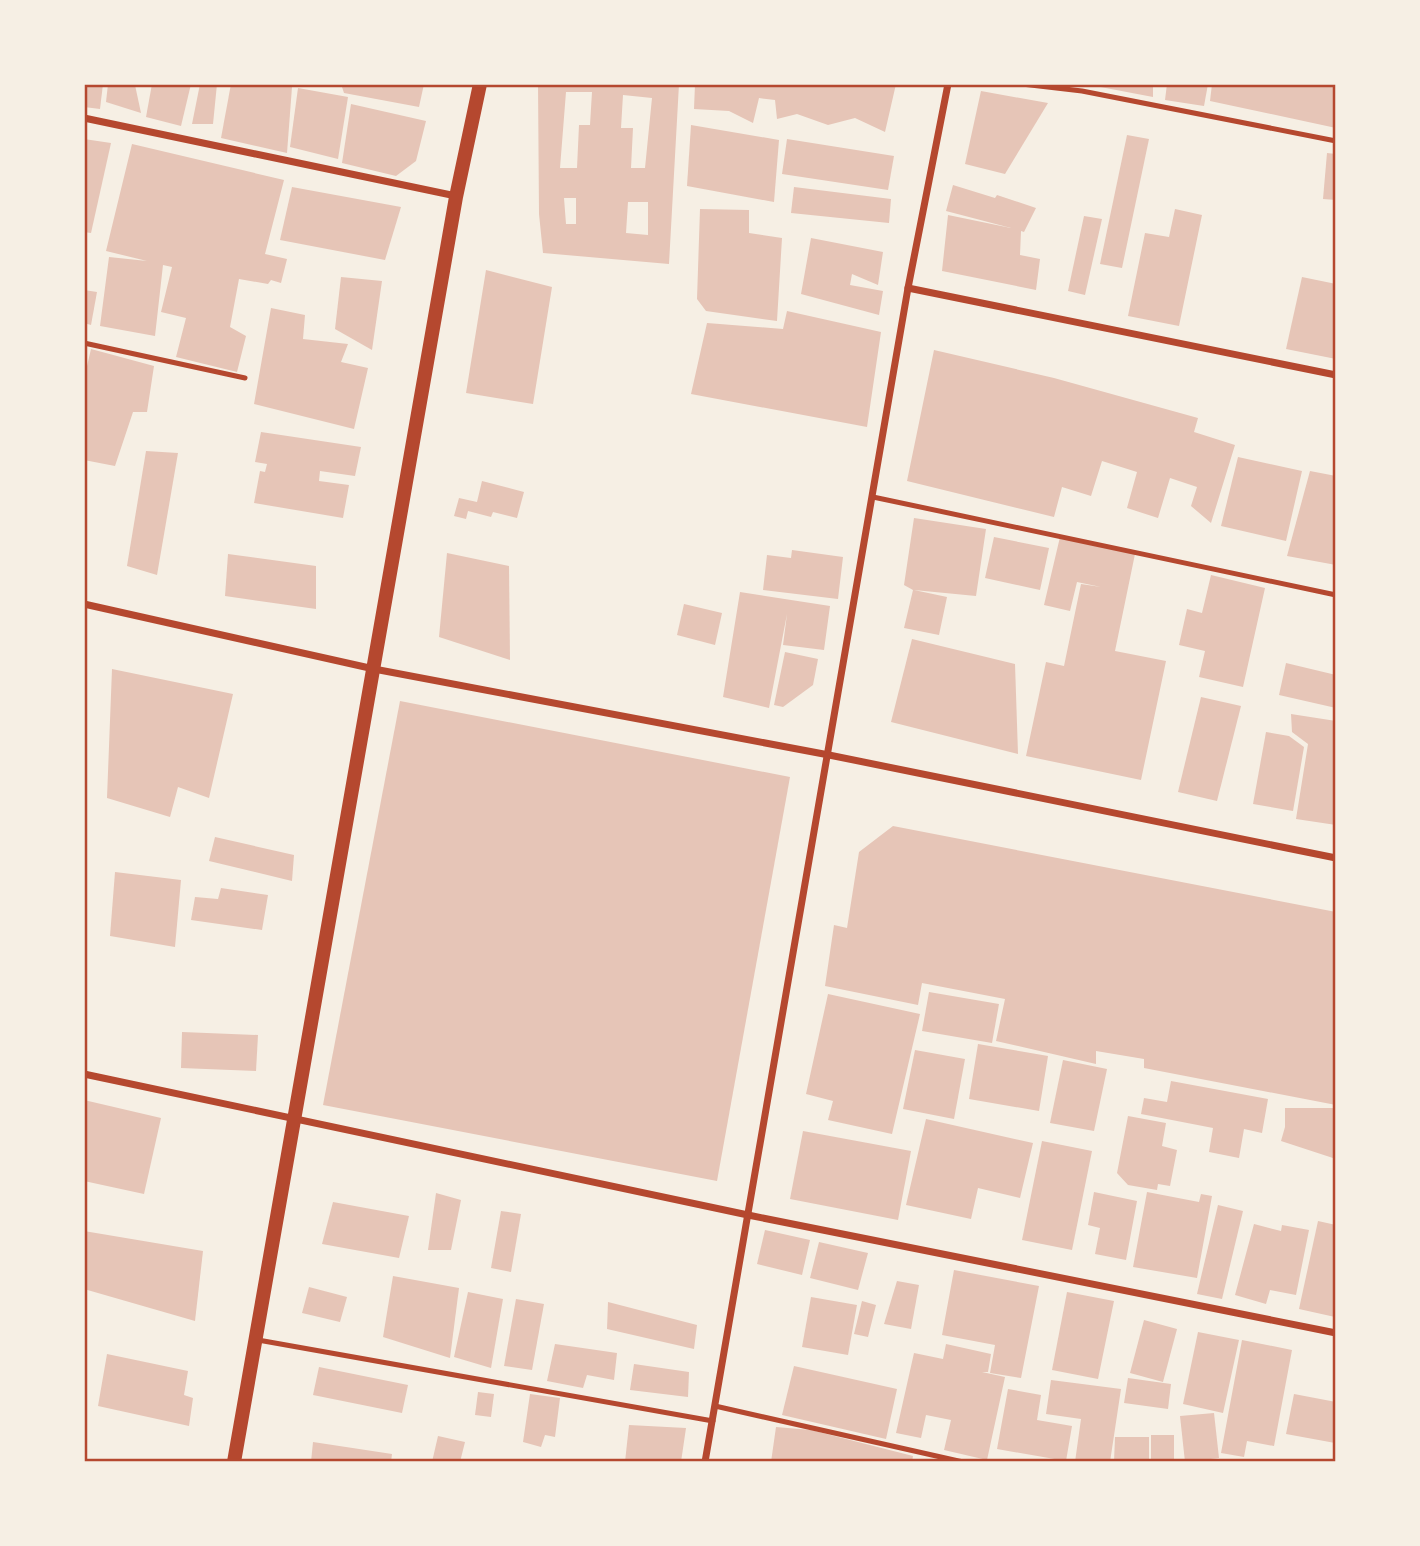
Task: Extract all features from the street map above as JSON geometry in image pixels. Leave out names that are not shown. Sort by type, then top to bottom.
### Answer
[{"type":"main road","points":[[234,1462],[456,197],[480,84]]},
{"type":"street","points":[[705,1462],[908,288],[948,84]]},
{"type":"street","points":[[84,118],[456,197]]},
{"type":"street","points":[[908,288],[1336,376]]},
{"type":"street","points":[[84,604],[374,669],[829,755],[1336,858]]},
{"type":"street","points":[[84,1074],[748,1215],[1336,1333]]},
{"type":"lane","points":[[1022,84],[1082,91],[1336,141]]},
{"type":"lane","points":[[84,343],[245,378]]},
{"type":"lane","points":[[873,496],[1336,595]]},
{"type":"lane","points":[[255,1339],[713,1421]]},
{"type":"lane","points":[[715,1406],[963,1462]]},
{"type":"building","points":[[84,84],[103,84],[100,109],[84,107]]},
{"type":"building","points":[[108,84],[135,85],[141,113],[106,102]]},
{"type":"building","points":[[152,84],[191,84],[181,126],[146,117]]},
{"type":"building","points":[[200,84],[217,84],[213,124],[192,124]]},
{"type":"building","points":[[231,84],[279,84],[292,87],[287,153],[221,138]]},
{"type":"building","points":[[341,84],[424,84],[419,107],[344,93]]},
{"type":"building","points":[[538,84],[679,84],[669,264],[543,253],[539,214]],"holes":[[[566,92],[592,92],[590,125],[579,125],[577,168],[560,168]],[[623,95],[652,98],[645,168],[631,168],[633,128],[621,128]],[[564,198],[576,198],[576,224],[566,224]],[[628,202],[648,202],[648,235],[626,233]]]},
{"type":"building","points":[[695,84],[896,84],[885,132],[855,118],[828,125],[797,114],[777,119],[775,100],[759,98],[753,123],[729,111],[694,109]]},
{"type":"building","points":[[1153,84],[1153,97],[1090,85]]},
{"type":"building","points":[[1167,84],[1208,84],[1204,106],[1165,100]]},
{"type":"building","points":[[1212,84],[1336,84],[1336,128],[1210,101]]},
{"type":"building","points":[[298,88],[348,97],[338,159],[290,147]]},
{"type":"building","points":[[981,91],[1048,103],[1005,174],[965,164]]},
{"type":"building","points":[[351,104],[426,121],[416,161],[396,176],[342,163]]},
{"type":"building","points":[[691,125],[779,140],[774,202],[687,186]]},
{"type":"building","points":[[1127,135],[1149,139],[1122,268],[1100,264]]},
{"type":"building","points":[[84,139],[111,143],[91,233],[84,232]]},
{"type":"building","points":[[787,139],[894,156],[888,190],[782,174]]},
{"type":"building","points":[[132,144],[284,180],[265,254],[287,259],[281,283],[271,280],[268,284],[239,279],[230,327],[246,336],[237,372],[176,357],[186,318],[161,312],[172,267],[163,265],[155,336],[100,326],[109,257],[147,261],[106,251]]},
{"type":"building","points":[[1327,153],[1336,154],[1336,200],[1323,199]]},
{"type":"building","points":[[953,185],[995,198],[997,195],[1036,208],[1024,232],[1021,231],[1020,255],[1040,259],[1036,290],[942,271],[948,215],[1011,228],[946,211]]},
{"type":"building","points":[[292,187],[401,207],[385,260],[280,240]]},
{"type":"building","points":[[794,187],[891,199],[889,223],[791,213]]},
{"type":"building","points":[[700,209],[749,210],[749,233],[782,238],[777,321],[706,311],[697,299]]},
{"type":"building","points":[[1175,209],[1202,215],[1179,326],[1128,316],[1145,233],[1169,237]]},
{"type":"building","points":[[1084,216],[1102,219],[1085,295],[1068,291]]},
{"type":"building","points":[[811,238],[883,252],[878,285],[852,274],[850,285],[883,291],[879,315],[801,294]]},
{"type":"building","points":[[486,270],[552,287],[533,404],[466,393]]},
{"type":"building","points":[[341,277],[382,281],[372,350],[335,329]]},
{"type":"building","points":[[1302,277],[1336,284],[1336,359],[1286,349]]},
{"type":"building","points":[[84,290],[97,292],[91,325],[84,323]]},
{"type":"building","points":[[271,308],[305,315],[303,339],[348,344],[341,362],[368,368],[354,429],[254,404]]},
{"type":"building","points":[[787,311],[881,332],[867,427],[691,394],[707,323],[783,329]]},
{"type":"building","points":[[91,349],[154,366],[147,412],[133,412],[115,466],[84,460],[84,379]]},
{"type":"building","points":[[934,350],[1054,378],[1198,418],[1194,432],[1235,445],[1211,523],[1191,506],[1197,487],[1170,478],[1158,518],[1127,508],[1137,472],[1102,461],[1091,496],[1062,487],[1054,517],[907,481]]},
{"type":"building","points":[[261,432],[361,447],[355,476],[320,471],[319,481],[349,485],[343,518],[254,503],[260,471],[265,472],[267,464],[255,462]]},
{"type":"building","points":[[146,451],[178,453],[157,575],[127,566]]},
{"type":"building","points":[[1238,457],[1302,471],[1286,541],[1221,526]]},
{"type":"building","points":[[1310,471],[1336,476],[1336,565],[1287,556]]},
{"type":"building","points":[[482,481],[524,492],[517,518],[493,512],[491,517],[468,511],[466,519],[454,516],[459,498],[477,502]]},
{"type":"building","points":[[914,518],[986,529],[976,596],[914,590],[947,597],[939,635],[904,628],[913,590],[904,585]]},
{"type":"building","points":[[994,537],[1049,548],[1040,590],[985,578]]},
{"type":"building","points":[[1060,537],[1135,554],[1115,651],[1166,661],[1141,780],[1026,756],[1046,662],[1064,666],[1081,584],[1101,587],[1077,582],[1070,611],[1044,605]]},
{"type":"building","points":[[792,550],[843,557],[838,599],[763,590],[767,555],[791,558]]},
{"type":"building","points":[[447,553],[509,566],[510,660],[439,637]]},
{"type":"building","points":[[228,554],[316,566],[316,609],[225,596]]},
{"type":"building","points":[[1211,575],[1265,588],[1243,687],[1199,677],[1205,651],[1179,645],[1187,609],[1202,613]]},
{"type":"building","points":[[740,592],[830,606],[824,650],[783,645],[787,614],[769,708],[723,697]]},
{"type":"building","points":[[684,604],[722,613],[715,645],[677,635]]},
{"type":"building","points":[[912,639],[1015,664],[1018,754],[891,722]]},
{"type":"building","points":[[785,652],[818,659],[813,685],[783,707],[774,705]]},
{"type":"building","points":[[1286,663],[1336,675],[1336,708],[1279,695]]},
{"type":"building","points":[[112,669],[233,694],[209,798],[178,787],[170,817],[107,798]]},
{"type":"building","points":[[1201,697],[1241,706],[1217,801],[1178,792]]},
{"type":"building","points":[[400,701],[790,777],[717,1181],[323,1105]]},
{"type":"building","points":[[1291,714],[1336,721],[1336,825],[1296,819],[1308,744],[1292,732]]},
{"type":"building","points":[[1266,732],[1289,736],[1304,747],[1293,811],[1253,804]]},
{"type":"building","points":[[893,826],[1336,912],[1336,1105],[1144,1068],[1144,1059],[1096,1051],[1096,1064],[996,1041],[1005,999],[922,983],[918,1005],[825,986],[834,925],[847,928],[859,852]]},
{"type":"building","points":[[215,837],[294,855],[292,881],[209,861]]},
{"type":"building","points":[[115,872],[181,880],[175,947],[110,936]]},
{"type":"building","points":[[221,888],[268,895],[262,930],[191,920],[195,897],[218,899]]},
{"type":"building","points":[[929,992],[999,1004],[992,1043],[922,1031]]},
{"type":"building","points":[[828,994],[920,1014],[892,1134],[828,1120],[833,1101],[806,1094]]},
{"type":"building","points":[[182,1032],[258,1035],[256,1071],[181,1068]]},
{"type":"building","points":[[978,1044],[1048,1056],[1039,1111],[969,1099]]},
{"type":"building","points":[[915,1050],[965,1059],[954,1119],[903,1109]]},
{"type":"building","points":[[1063,1060],[1107,1069],[1094,1131],[1050,1123]]},
{"type":"building","points":[[1171,1081],[1268,1099],[1262,1133],[1244,1129],[1239,1158],[1209,1152],[1213,1128],[1141,1114],[1144,1098],[1167,1102]]},
{"type":"building","points":[[84,1100],[161,1118],[144,1194],[84,1181]]},
{"type":"building","points":[[1285,1108],[1336,1108],[1336,1159],[1281,1141],[1285,1127]]},
{"type":"building","points":[[1128,1116],[1166,1123],[1162,1146],[1177,1150],[1170,1186],[1158,1184],[1157,1190],[1128,1185],[1117,1173]]},
{"type":"building","points":[[926,1119],[1033,1143],[1020,1198],[978,1188],[971,1219],[906,1205]]},
{"type":"building","points":[[803,1131],[911,1151],[898,1220],[790,1199]]},
{"type":"building","points":[[1042,1141],[1092,1151],[1072,1250],[1022,1240]]},
{"type":"building","points":[[1094,1192],[1137,1201],[1126,1260],[1095,1254],[1100,1228],[1088,1225]]},
{"type":"building","points":[[1147,1192],[1199,1202],[1201,1194],[1212,1196],[1197,1278],[1133,1267]]},
{"type":"building","points":[[436,1193],[461,1200],[451,1250],[428,1250]]},
{"type":"building","points":[[333,1202],[409,1216],[399,1258],[322,1244]]},
{"type":"building","points":[[1218,1205],[1243,1211],[1222,1299],[1197,1294]]},
{"type":"building","points":[[501,1211],[521,1214],[511,1272],[491,1268]]},
{"type":"building","points":[[1318,1221],[1336,1225],[1335,1317],[1299,1309]]},
{"type":"building","points":[[1254,1224],[1281,1231],[1282,1225],[1309,1230],[1296,1295],[1270,1290],[1266,1304],[1235,1295]]},
{"type":"building","points":[[765,1230],[810,1240],[802,1275],[757,1264]]},
{"type":"building","points":[[84,1231],[203,1251],[195,1321],[84,1289]]},
{"type":"building","points":[[819,1242],[868,1253],[858,1290],[810,1278]]},
{"type":"building","points":[[954,1270],[1039,1286],[1021,1378],[990,1373],[995,1345],[942,1335]]},
{"type":"building","points":[[393,1276],[459,1288],[450,1358],[383,1337]]},
{"type":"building","points":[[897,1281],[919,1285],[911,1329],[884,1324]]},
{"type":"building","points":[[309,1287],[347,1297],[340,1322],[302,1313]]},
{"type":"building","points":[[468,1292],[503,1299],[491,1368],[454,1357]]},
{"type":"building","points":[[1067,1292],[1114,1301],[1098,1379],[1052,1370]]},
{"type":"building","points":[[811,1297],[857,1305],[848,1355],[802,1347]]},
{"type":"building","points":[[516,1299],[544,1304],[532,1370],[504,1366]]},
{"type":"building","points":[[862,1301],[876,1305],[868,1337],[854,1334]]},
{"type":"building","points":[[608,1302],[697,1325],[694,1349],[607,1329]]},
{"type":"building","points":[[1144,1320],[1177,1329],[1163,1382],[1130,1373]]},
{"type":"building","points":[[1198,1332],[1239,1340],[1223,1413],[1183,1404]]},
{"type":"building","points":[[1242,1340],[1292,1350],[1274,1446],[1247,1441],[1244,1457],[1221,1453]]},
{"type":"building","points":[[555,1344],[617,1353],[614,1380],[587,1375],[583,1388],[547,1381]]},
{"type":"building","points":[[946,1344],[991,1354],[988,1372],[982,1372],[1005,1377],[987,1460],[944,1450],[951,1420],[926,1415],[921,1438],[896,1433],[914,1353],[943,1359]]},
{"type":"building","points":[[107,1354],[188,1371],[184,1395],[193,1398],[189,1426],[98,1406]]},
{"type":"building","points":[[634,1364],[689,1372],[688,1397],[630,1390]]},
{"type":"building","points":[[794,1366],[897,1389],[886,1439],[782,1415]]},
{"type":"building","points":[[319,1367],[408,1385],[402,1413],[313,1395]]},
{"type":"building","points":[[1128,1378],[1171,1384],[1168,1409],[1124,1403]]},
{"type":"building","points":[[1051,1380],[1121,1389],[1110,1462],[1075,1462],[1081,1419],[1046,1414]]},
{"type":"building","points":[[1008,1389],[1041,1395],[1037,1420],[1072,1426],[1066,1461],[997,1449]]},
{"type":"building","points":[[478,1392],[494,1394],[491,1417],[475,1415]]},
{"type":"building","points":[[530,1394],[560,1398],[555,1437],[545,1435],[541,1447],[523,1442]]},
{"type":"building","points":[[1294,1394],[1336,1402],[1335,1443],[1286,1434]]},
{"type":"building","points":[[1214,1413],[1219,1458],[1185,1462],[1180,1416]]},
{"type":"building","points":[[629,1425],[686,1428],[681,1462],[625,1462]]},
{"type":"building","points":[[776,1427],[811,1430],[913,1456],[912,1462],[771,1462]]},
{"type":"building","points":[[1151,1435],[1174,1435],[1174,1462],[1151,1462]]},
{"type":"building","points":[[438,1436],[465,1442],[460,1462],[432,1462]]},
{"type":"building","points":[[1115,1437],[1149,1437],[1149,1462],[1114,1462]]},
{"type":"building","points":[[313,1442],[392,1454],[391,1462],[311,1462]]}]
